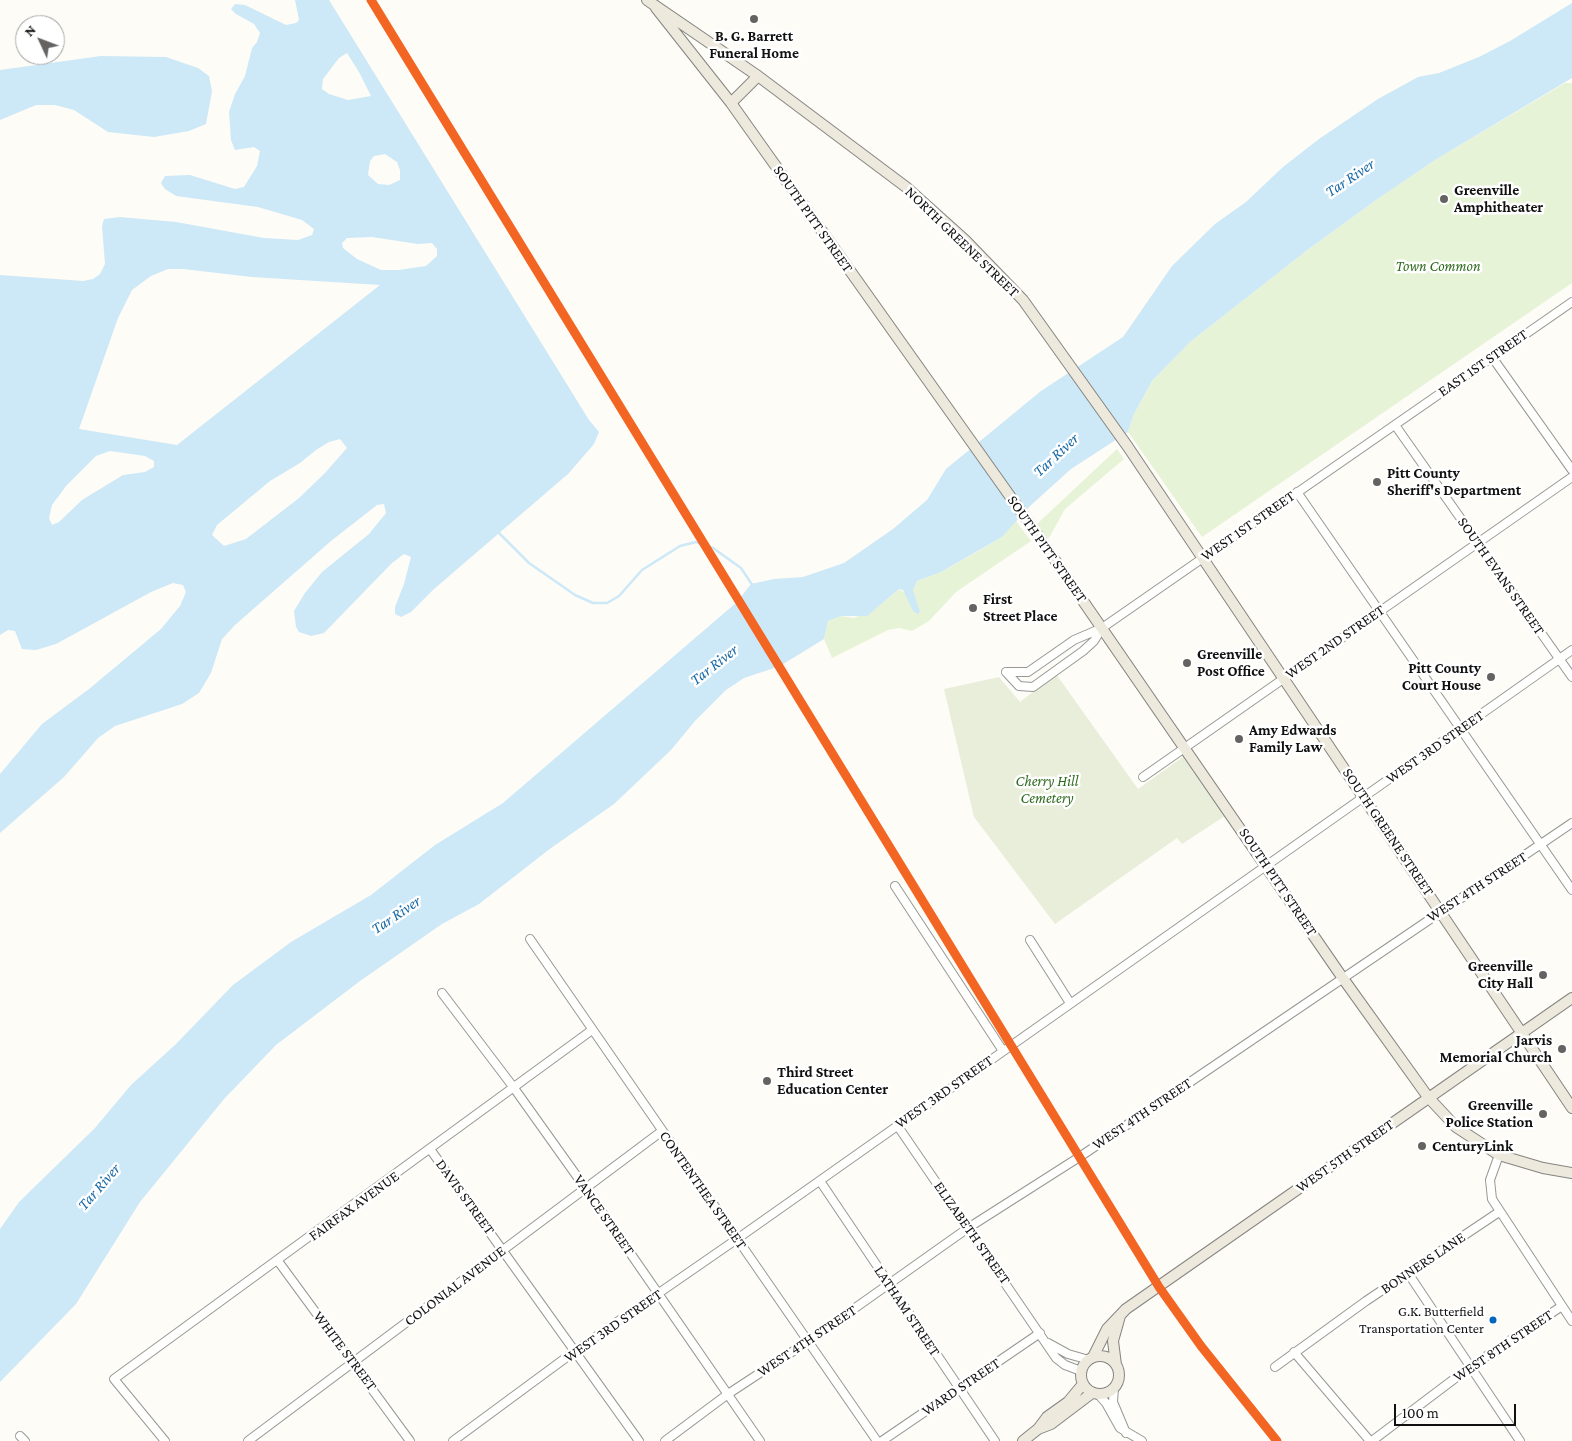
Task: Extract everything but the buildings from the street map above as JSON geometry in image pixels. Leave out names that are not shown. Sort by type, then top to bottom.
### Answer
[{"type":"main road","name":"NORTH GREENE STREET","points":[[647,0],[656,8],[758,76],[906,187],[965,240],[1023,300],[1128,447],[1202,558]]},
{"type":"main road","name":"SOUTH PITT STREET","points":[[656,8],[731,103],[1102,628],[1267,865],[1342,978],[1428,1097],[1456,1127],[1499,1155],[1543,1168],[1572,1173]]},
{"type":"main road","points":[[731,103],[758,76]]},
{"type":"main road","name":"SOUTH GREENE STREET","points":[[1202,558],[1441,910],[1572,1108]]},
{"type":"main road","name":"WEST 5TH STREET","points":[[1091,1358],[1107,1329],[1120,1315],[1428,1097],[1572,998]]},
{"type":"main road","points":[[1116,1365],[1106,1357],[1091,1358],[1081,1372],[1083,1384],[1095,1393],[1104,1394],[1114,1388],[1119,1376],[1113,1341],[1120,1315]]},
{"type":"main road","points":[[1023,1441],[1038,1429],[1047,1417],[1068,1402],[1083,1384]]},
{"type":"main road","points":[[1038,1429],[1051,1424],[1095,1393]]},
{"type":"street","name":"EAST 1ST STREET","points":[[1395,425],[1572,302]]},
{"type":"street","points":[[1492,357],[1572,470]]},
{"type":"street","name":"WEST 1ST STREET","points":[[1102,628],[1395,425]]},
{"type":"street","name":"SOUTH EVANS STREET","points":[[1395,425],[1572,678]]},
{"type":"street","name":"WEST 2ND STREET","points":[[1143,777],[1572,477]]},
{"type":"street","points":[[1297,492],[1572,890]]},
{"type":"street","points":[[1102,628],[1094,641],[1068,663],[1033,687],[1024,688],[1019,686],[1006,672],[1026,672],[1074,640],[1102,628]]},
{"type":"street","name":"WEST 3RD STREET","points":[[453,1441],[575,1351],[820,1181],[1070,1002],[1572,650]]},
{"type":"street","points":[[1059,651],[1068,663]]},
{"type":"street","points":[[1024,688],[1026,672]]},
{"type":"street","name":"WEST 4TH STREET","points":[[664,1441],[728,1394],[807,1342],[968,1228],[1081,1156],[1441,910],[1480,886],[1572,823]]},
{"type":"street","points":[[895,886],[1003,1051]]},
{"type":"street","name":"CONTENTHEA STREET","points":[[530,939],[877,1441]]},
{"type":"street","points":[[1030,940],[1070,1002]]},
{"type":"street","name":"VANCE STREET","points":[[442,994],[514,1088],[586,1189],[760,1441]]},
{"type":"street","name":"FAIRFAX AVENUE","points":[[165,1441],[114,1380],[592,1030]]},
{"type":"street","name":"ELIZABETH STREET","points":[[896,1125],[1056,1358],[1064,1365],[1081,1372]]},
{"type":"street","name":"COLONIAL AVENUE","points":[[248,1441],[662,1131]]},
{"type":"street","name":"DAVIS STREET","points":[[430,1149],[638,1441]]},
{"type":"street","points":[[1499,1155],[1489,1185],[1492,1199],[1572,1321]]},
{"type":"street","name":"LATHAM STREET","points":[[820,1181],[995,1441]]},
{"type":"street","name":"BONNERS LANE","points":[[1275,1368],[1294,1352],[1500,1212]]},
{"type":"street","name":"WHITE STREET","points":[[278,1261],[354,1362],[410,1441]]},
{"type":"street","points":[[1408,1274],[1520,1441]]},
{"type":"street","name":"WEST 8TH STREET","points":[[1371,1441],[1470,1367],[1562,1306]]},
{"type":"street","name":"WARD STREET","points":[[882,1441],[1040,1333]]},
{"type":"street","name":"ELIZABETH STREET","points":[[1046,1342],[1063,1352],[1091,1358]]},
{"type":"street","points":[[1294,1352],[1371,1441]]},
{"type":"street","points":[[1114,1388],[1113,1402],[1126,1432]]},
{"type":"street","points":[[1095,1393],[1106,1403],[1120,1428],[1142,1441]]},
{"type":"green space","name":"Town Common","points":[[1565,83],[1572,83],[1572,283],[1202,537],[1128,432],[1133,416],[1152,381],[1190,342],[1310,248],[1379,198],[1435,160]]},
{"type":"green space","points":[[1117,449],[1124,459],[1065,509],[1049,538],[1042,534],[1037,524]]},
{"type":"green space","points":[[1016,521],[1031,541],[956,592],[929,621],[912,631],[899,628],[888,630],[832,658],[824,639],[828,621],[841,616],[854,618],[879,606],[899,589],[906,594],[913,611],[913,590],[917,581],[941,572],[1002,537]]},
{"type":"green space","name":"Cherry Hill Cemetery","points":[[1056,674],[1138,789],[1183,757],[1225,816],[1182,844],[1177,838],[1055,924],[974,817],[944,689],[999,677],[1020,702]]},
{"type":"water","points":[[295,0],[329,0],[589,420],[599,432],[594,444],[568,474],[434,589],[411,612],[401,617],[395,614],[395,607],[404,584],[411,557],[404,554],[392,563],[324,633],[311,636],[299,632],[296,627],[294,611],[305,593],[322,572],[369,534],[386,513],[384,504],[377,505],[331,541],[235,625],[222,639],[211,673],[199,693],[182,704],[115,726],[98,738],[64,777],[0,833],[0,774],[42,724],[89,689],[161,629],[180,606],[186,592],[183,585],[173,583],[151,592],[56,644],[36,650],[22,649],[15,631],[8,630],[0,635],[0,275],[83,281],[93,279],[100,274],[105,264],[102,226],[104,219],[120,217],[176,222],[264,238],[298,240],[312,235],[314,229],[302,220],[258,207],[176,196],[165,189],[161,183],[165,176],[190,175],[235,189],[244,187],[257,166],[260,151],[254,147],[235,150],[231,140],[229,112],[235,94],[245,76],[252,48],[257,42],[260,33],[254,24],[231,9],[235,4],[245,5],[286,25],[296,23],[299,20]],"holes":[[[347,53],[371,96],[348,100],[329,94],[322,89],[323,79],[339,58]],[[385,154],[397,162],[400,170],[400,180],[389,185],[378,184],[368,175],[370,161],[374,156]],[[372,237],[418,244],[432,243],[437,249],[437,256],[426,266],[399,270],[381,270],[357,259],[343,248],[342,243],[347,238]],[[168,269],[183,269],[252,277],[380,285],[177,445],[79,429],[118,318],[132,290],[151,276]],[[340,439],[347,448],[299,498],[246,539],[224,546],[212,535],[217,525],[270,481],[300,463],[329,442]],[[110,451],[145,456],[154,461],[154,467],[145,472],[123,475],[82,500],[59,522],[52,525],[49,518],[52,505],[66,486],[96,456]]]},
{"type":"water","name":"Tar River","points":[[1572,3],[1572,78],[1435,160],[1379,198],[1310,248],[1190,342],[1152,381],[1133,416],[1128,432],[1071,469],[1030,506],[1002,537],[941,572],[917,581],[913,590],[920,612],[918,614],[913,611],[903,590],[899,589],[867,616],[841,616],[828,621],[824,639],[780,666],[744,678],[726,690],[695,721],[671,750],[614,804],[551,848],[479,904],[442,924],[360,981],[276,1045],[224,1099],[140,1202],[76,1304],[0,1382],[0,1229],[19,1202],[95,1128],[131,1085],[176,1044],[233,985],[291,942],[371,895],[435,845],[503,803],[737,602],[751,584],[774,579],[803,577],[844,563],[893,529],[927,500],[946,469],[1041,391],[1123,337],[1172,266],[1215,224],[1246,202],[1283,167],[1319,139],[1378,99],[1418,77],[1439,73],[1479,57],[1510,41]]},
{"type":"water","points":[[101,56],[166,57],[198,68],[209,76],[212,91],[206,124],[189,131],[154,137],[108,132],[74,110],[55,105],[36,105],[0,120],[0,70],[36,65],[65,65],[65,61]]},
{"type":"waterway","points":[[499,533],[529,563],[575,595],[593,603],[607,603],[619,596],[642,570],[680,546],[696,542],[713,548],[741,568],[753,586]]},
{"type":"transit line","points":[[371,0],[1159,1287],[1201,1346],[1277,1441]]},
{"type":"place","name":"B. G. Barrett Funeral Home","points":[[754,19]]},
{"type":"place","name":"Greenville Amphitheater","points":[[1444,199]]},
{"type":"place","name":"Pitt County Sheriff's Department","points":[[1377,482]]},
{"type":"place","name":"First Street Place","points":[[973,608]]},
{"type":"place","name":"Greenville Post Office","points":[[1187,663]]},
{"type":"place","name":"Pitt County Court House","points":[[1491,677]]},
{"type":"place","name":"Amy Edwards Family Law","points":[[1239,739]]},
{"type":"place","name":"Greenville City Hall","points":[[1543,975]]},
{"type":"place","name":"Jarvis Memorial Church","points":[[1562,1049]]},
{"type":"place","name":"Third Street Education Center","points":[[767,1081]]},
{"type":"place","name":"Greenville Police Station","points":[[1543,1114]]},
{"type":"place","name":"CenturyLink","points":[[1422,1146]]},
{"type":"place","name":"G.K. Butterfield Transportation Center","points":[[1493,1320]]}]
